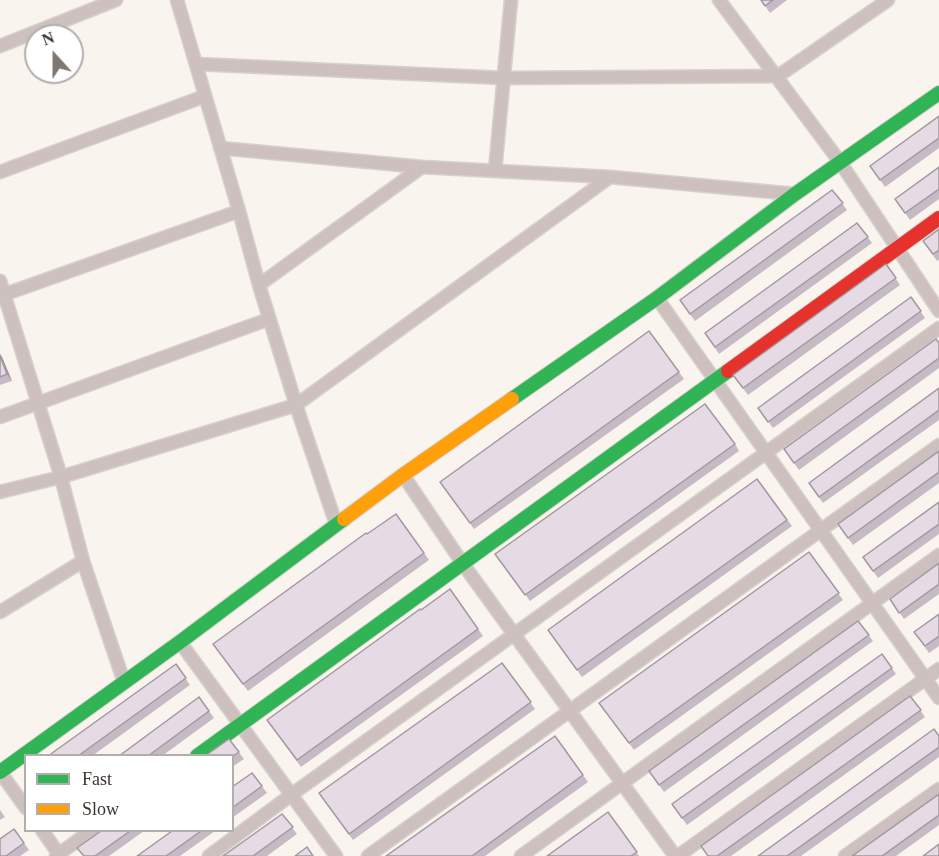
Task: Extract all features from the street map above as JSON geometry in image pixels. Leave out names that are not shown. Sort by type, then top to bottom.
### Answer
[{"type":"street","points":[[0,46],[116,0]]},
{"type":"street","points":[[177,0],[269,319],[336,524]]},
{"type":"street","points":[[495,171],[511,0]]},
{"type":"street","points":[[719,0],[840,162],[939,311]]},
{"type":"street","points":[[196,64],[505,78],[778,76],[888,0]]},
{"type":"street","points":[[25,754],[180,642],[403,475],[657,298],[795,194],[939,93]]},
{"type":"street","points":[[0,172],[205,96]]},
{"type":"street","points":[[220,148],[422,167],[610,177],[795,194]]},
{"type":"street","points":[[259,285],[422,167]]},
{"type":"street","points":[[0,492],[61,477],[296,405],[610,177]]},
{"type":"street","points":[[2,296],[239,211]]},
{"type":"street","points":[[200,754],[939,218]]},
{"type":"street","points":[[0,281],[2,296],[61,477],[83,561],[124,682]]},
{"type":"street","points":[[657,298],[939,698]]},
{"type":"street","points":[[0,417],[269,319]]},
{"type":"street","points":[[209,856],[939,328]]},
{"type":"street","points":[[368,856],[939,445]]},
{"type":"street","points":[[403,475],[514,635],[677,856],[939,669]]},
{"type":"street","points":[[521,856],[939,555]]},
{"type":"street","points":[[0,612],[83,561]]},
{"type":"street","points":[[180,642],[336,856]]},
{"type":"street","points":[[24,755],[0,772],[24,805]]},
{"type":"street","points":[[845,856],[939,789]]},
{"type":"street","points":[[43,832],[58,855],[91,832]]},
{"type":"building","points":[[761,0],[773,0],[765,6]]},
{"type":"building","points":[[939,116],[939,138],[880,180],[870,166]]},
{"type":"building","points":[[939,167],[939,189],[905,213],[895,199]]},
{"type":"building","points":[[832,190],[843,203],[690,314],[680,300]]},
{"type":"building","points":[[857,223],[868,237],[715,347],[705,333]]},
{"type":"building","points":[[939,229],[939,250],[933,254],[923,241]]},
{"type":"building","points":[[886,264],[896,278],[743,388],[733,375]]},
{"type":"building","points":[[911,297],[921,311],[768,422],[758,408]]},
{"type":"building","points":[[649,331],[679,372],[470,523],[440,482]]},
{"type":"building","points":[[936,339],[939,343],[939,358],[794,463],[784,449]]},
{"type":"building","points":[[0,356],[7,374],[0,377]]},
{"type":"building","points":[[939,388],[939,410],[819,497],[809,483]]},
{"type":"building","points":[[705,404],[735,444],[525,595],[495,554]]},
{"type":"building","points":[[939,451],[939,472],[848,538],[838,524]]},
{"type":"building","points":[[757,479],[787,520],[577,670],[548,630]]},
{"type":"building","points":[[939,502],[939,524],[873,571],[863,557]]},
{"type":"building","points":[[396,514],[424,553],[243,684],[213,644],[366,533]]},
{"type":"building","points":[[809,552],[839,593],[629,743],[599,703]]},
{"type":"building","points":[[939,563],[939,584],[899,613],[890,599]]},
{"type":"building","points":[[450,589],[478,629],[297,760],[267,720]]},
{"type":"building","points":[[939,614],[939,636],[925,646],[914,632]]},
{"type":"building","points":[[858,621],[869,635],[659,785],[649,771]]},
{"type":"building","points":[[882,654],[892,668],[682,818],[672,804]]},
{"type":"building","points":[[502,663],[531,702],[349,834],[319,793]]},
{"type":"building","points":[[176,664],[186,678],[81,754],[51,754]]},
{"type":"building","points":[[910,696],[921,710],[717,856],[708,856],[701,846]]},
{"type":"building","points":[[199,697],[209,711],[151,754],[122,754]]},
{"type":"building","points":[[934,729],[939,736],[939,747],[787,856],[758,856]]},
{"type":"building","points":[[555,736],[583,775],[472,856],[386,856]]},
{"type":"building","points":[[229,739],[239,752],[234,756],[208,754]]},
{"type":"building","points":[[252,773],[262,786],[234,807],[234,786]]},
{"type":"building","points":[[939,794],[939,815],[882,856],[852,856]]},
{"type":"building","points":[[608,812],[637,852],[631,856],[547,856]]},
{"type":"building","points":[[282,814],[293,827],[253,856],[223,856]]},
{"type":"building","points":[[14,829],[24,843],[6,856],[0,856],[0,839]]},
{"type":"building","points":[[100,832],[129,832],[95,856],[84,856],[77,848]]},
{"type":"building","points":[[171,832],[200,832],[166,856],[137,856]]},
{"type":"building","points":[[939,844],[939,856],[923,856]]},
{"type":"building","points":[[307,847],[313,856],[295,856]]},
{"type":"traffic: fast","points":[[512,399],[657,298],[795,194],[939,93]]},
{"type":"traffic: fast","points":[[200,754],[728,371]]},
{"type":"traffic: fast","points":[[25,754],[344,519]]},
{"type":"traffic: fast","points":[[0,772],[24,755]]},
{"type":"traffic: slow","points":[[344,519],[512,399]]},
{"type":"traffic: jam","points":[[728,371],[939,218]]}]
